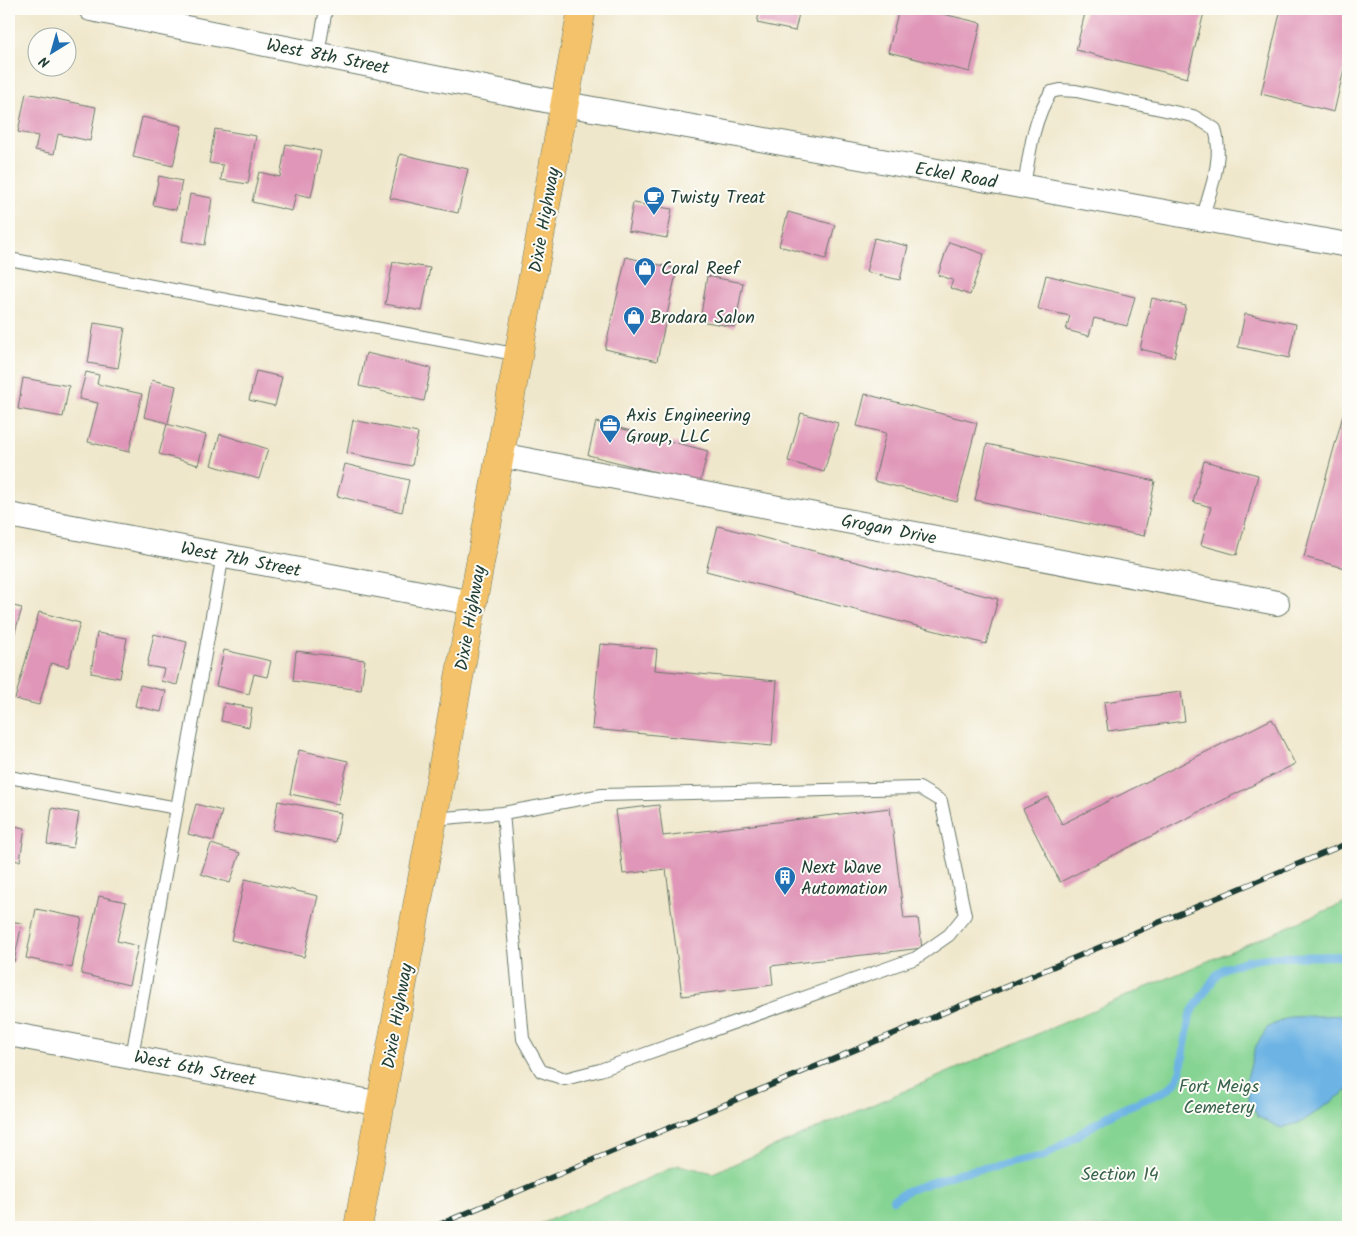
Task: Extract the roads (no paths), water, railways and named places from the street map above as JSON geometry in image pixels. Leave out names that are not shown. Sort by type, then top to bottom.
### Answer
[{"type":"main road","name":"Dixie Highway","points":[[358,1227],[582,9]]},
{"type":"street","name":"West 8th Street","points":[[91,9],[565,104]]},
{"type":"street","name":"Eckel Road","points":[[565,104],[1348,245]]},
{"type":"street","name":"Grogan Drive","points":[[500,455],[1277,603]]},
{"type":"street","name":"West 7th Street","points":[[9,515],[473,603]]},
{"type":"street","name":"West 6th Street","points":[[9,1034],[380,1104]]},
{"type":"lane","points":[[318,54],[326,9]]},
{"type":"lane","points":[[1024,187],[1029,153],[1044,102],[1051,92],[1060,90],[1076,91],[1193,116],[1215,129],[1218,138],[1217,164],[1202,219]]},
{"type":"lane","points":[[9,259],[519,355]]},
{"type":"lane","points":[[132,1056],[223,556]]},
{"type":"lane","points":[[9,777],[177,808]]},
{"type":"lane","points":[[433,819],[503,813],[602,795],[919,788],[941,801],[965,915],[949,935],[916,958],[646,1055],[565,1080],[542,1071],[522,1039],[503,813]]},
{"type":"water","points":[[1348,1015],[1348,1090],[1302,1122],[1281,1128],[1258,1117],[1249,1100],[1246,1081],[1256,1046],[1268,1027],[1289,1017]]},
{"type":"waterway","points":[[893,1200],[909,1190],[959,1173],[1044,1156],[1113,1113],[1169,1089],[1176,1081],[1181,1069],[1190,1014],[1217,974],[1225,968],[1246,961],[1274,957],[1348,956]]},
{"type":"railway","points":[[433,1227],[1348,843]]},
{"type":"place","name":"Twisty Treat","points":[[654,216]]},
{"type":"place","name":"Coral Reef","points":[[645,287]]},
{"type":"place","name":"Brodara Salon","points":[[634,336]]},
{"type":"place","name":"Axis Engineering Group, LLC","points":[[610,444]]},
{"type":"place","name":"Next Wave Automation","points":[[785,896]]},
{"type":"park label","name":"Fort Meigs Cemetery","points":[[1219,1096]]},
{"type":"park label","name":"Section 14","points":[[1120,1174]]}]
